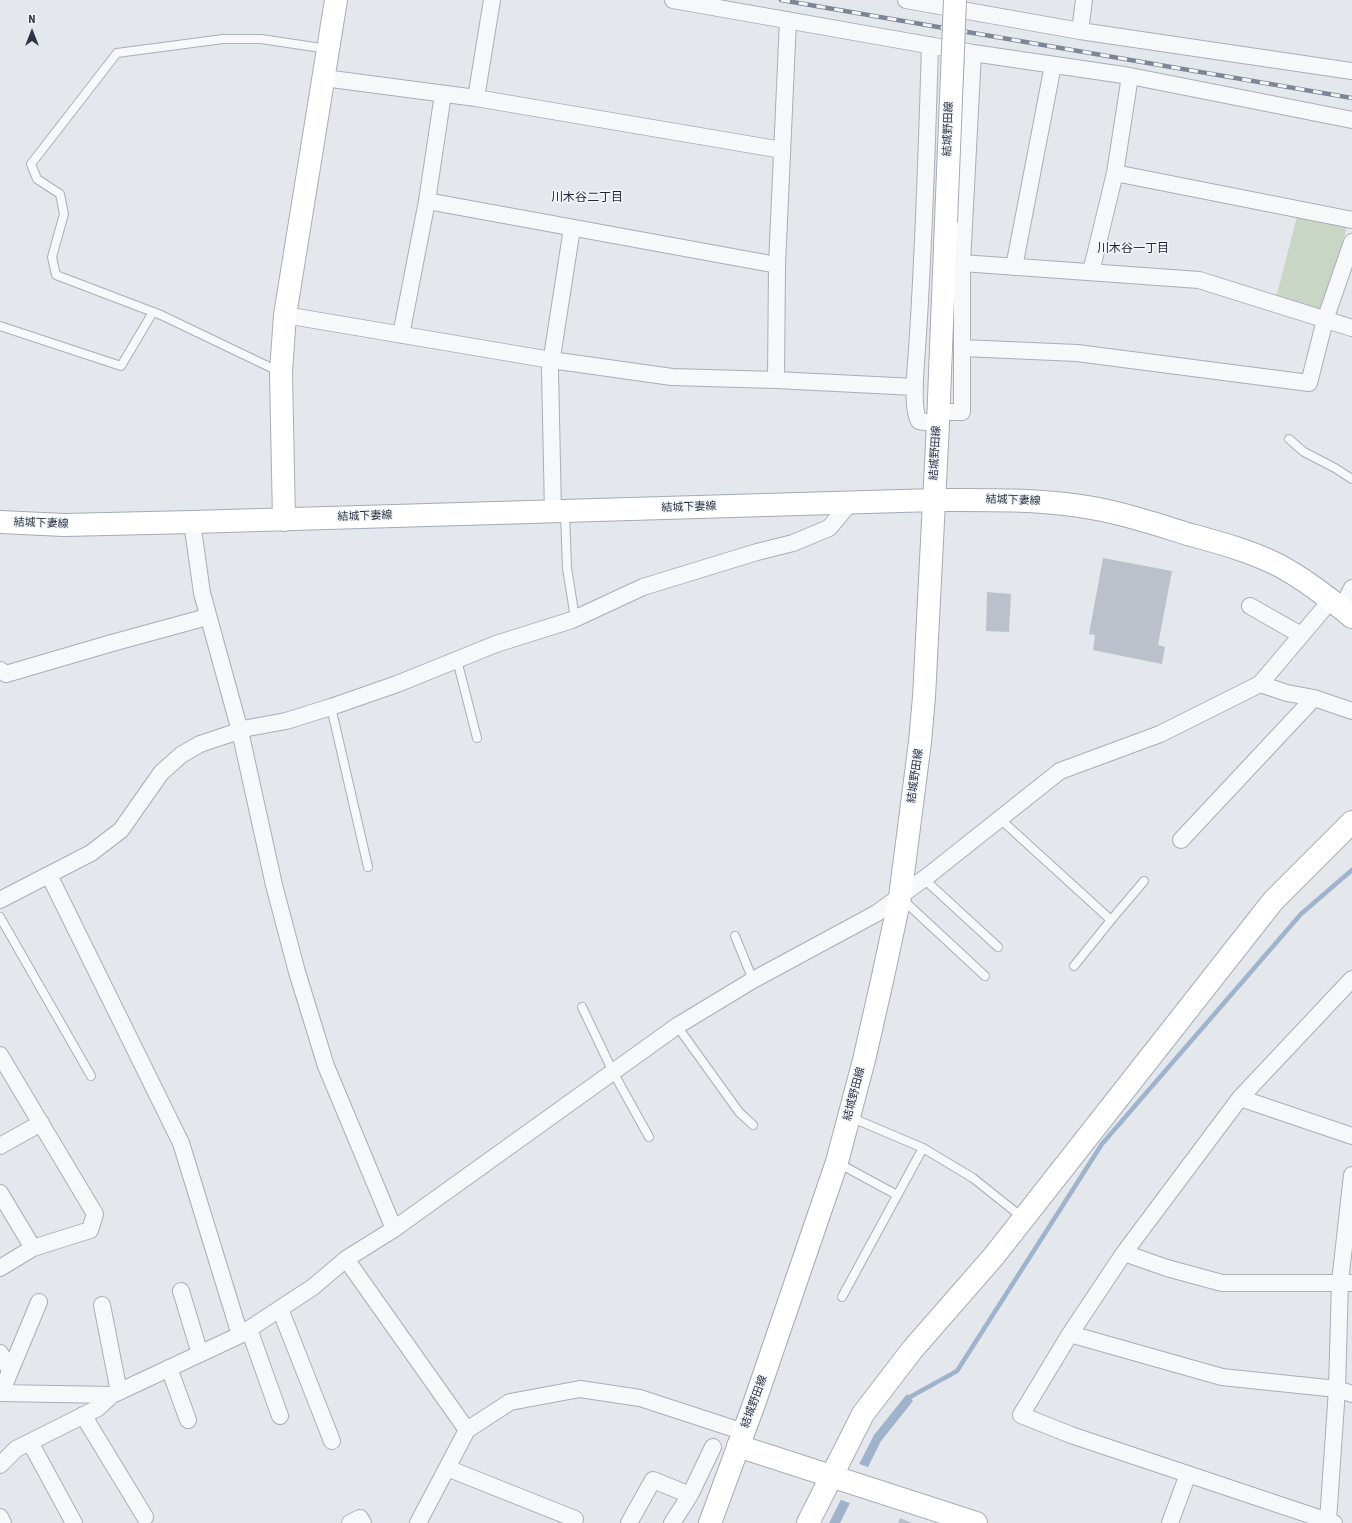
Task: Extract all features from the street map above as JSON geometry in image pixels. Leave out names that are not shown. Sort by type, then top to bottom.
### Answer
[{"type":"main road","points":[[284,520],[281,372],[285,315],[336,0]]},
{"type":"main road","name":"結城野田線","points":[[710,1523],[789,1304],[837,1162],[864,1060],[900,897],[920,742],[924,696],[938,418],[955,0]]},
{"type":"main road","name":"結城下妻線","points":[[0,522],[64,525],[284,520],[934,500],[1042,501],[1081,506],[1123,515],[1219,543],[1261,558],[1296,575],[1342,608]]},
{"type":"main road","points":[[808,1523],[850,1482],[863,1414],[912,1350],[994,1256],[1273,901],[1352,822]]},
{"type":"main road","points":[[741,1439],[850,1482],[976,1523]]},
{"type":"street","points":[[476,98],[492,0]]},
{"type":"street","points":[[673,0],[973,53],[1130,76],[1352,120]]},
{"type":"street","points":[[906,0],[974,6],[1080,31],[1352,69]]},
{"type":"street","points":[[1080,31],[1084,0]]},
{"type":"street","points":[[776,380],[777,265],[788,20]]},
{"type":"street","points":[[930,45],[923,264],[915,387],[916,416],[919,421],[962,412],[964,348],[962,263],[973,53]]},
{"type":"street","points":[[1014,267],[1053,65]]},
{"type":"street","points":[[1091,272],[1115,173],[1130,76]]},
{"type":"street","points":[[324,78],[476,98],[782,150]]},
{"type":"street","points":[[401,335],[427,202],[443,94]]},
{"type":"street","points":[[1115,173],[1352,220]]},
{"type":"street","points":[[427,202],[777,265]]},
{"type":"street","points":[[559,512],[551,360],[572,228]]},
{"type":"street","points":[[964,348],[1077,353],[1309,383],[1325,320],[1352,242]]},
{"type":"street","points":[[962,263],[1199,280],[1352,328]]},
{"type":"street","points":[[285,315],[551,360],[672,377],[776,380],[915,387]]},
{"type":"street","points":[[3,893],[49,875],[91,853],[121,830],[161,773],[181,755],[200,744],[240,731],[286,721],[331,707],[397,684],[496,644],[575,618],[643,587],[757,552],[793,543],[829,528],[850,503]]},
{"type":"street","points":[[192,522],[207,617],[240,731],[274,886],[297,972],[326,1066],[394,1229]]},
{"type":"street","points":[[0,1466],[16,1449],[98,1408],[115,1393],[244,1332],[314,1287],[346,1259],[394,1229],[677,1026],[753,980],[877,913],[924,879],[1060,770],[1160,734],[1260,684],[1301,635],[1342,608],[1352,588]]},
{"type":"street","points":[[1250,606],[1301,635]]},
{"type":"street","points":[[0,670],[6,674],[207,617]]},
{"type":"street","points":[[1260,684],[1287,693],[1314,698],[1352,711]]},
{"type":"street","points":[[1181,840],[1314,698]]},
{"type":"street","points":[[49,875],[181,1143],[244,1332],[280,1416]]},
{"type":"street","points":[[1352,979],[1240,1098],[1124,1253],[1070,1334],[1021,1414],[1071,1435],[1331,1522],[1345,1391],[1346,1283],[1352,1175]]},
{"type":"street","points":[[0,1055],[95,1214],[90,1230],[33,1248],[0,1268]]},
{"type":"street","points":[[1240,1098],[1352,1136]]},
{"type":"street","points":[[0,1146],[41,1123]]},
{"type":"street","points":[[0,1194],[33,1248]]},
{"type":"street","points":[[1124,1253],[1167,1268],[1222,1283],[1346,1283]]},
{"type":"street","points":[[346,1259],[467,1430]]},
{"type":"street","points":[[181,1291],[200,1354]]},
{"type":"street","points":[[39,1302],[0,1393],[115,1393]]},
{"type":"street","points":[[102,1305],[115,1393]]},
{"type":"street","points":[[280,1309],[332,1441]]},
{"type":"street","points":[[1070,1334],[1222,1376],[1345,1391]]},
{"type":"street","points":[[0,1353],[10,1370]]},
{"type":"street","points":[[169,1368],[188,1420]]},
{"type":"street","points":[[418,1523],[467,1430],[510,1402],[580,1389],[640,1398],[741,1439]]},
{"type":"street","points":[[83,1415],[145,1517]]},
{"type":"street","points":[[30,1442],[74,1523]]},
{"type":"street","points":[[672,1523],[690,1495],[713,1447]]},
{"type":"street","points":[[447,1468],[575,1519]]},
{"type":"street","points":[[1170,1523],[1188,1474]]},
{"type":"street","points":[[629,1523],[652,1480],[690,1495]]},
{"type":"street","points":[[0,1517],[3,1523]]},
{"type":"street","points":[[350,1523],[360,1518],[363,1523]]},
{"type":"lane","points":[[281,372],[152,312],[56,275],[52,257],[64,214],[60,194],[37,179],[31,164],[116,53],[223,39],[261,39],[328,49]]},
{"type":"lane","points":[[0,326],[121,366],[152,312]]},
{"type":"lane","points":[[1289,439],[1304,452],[1336,468],[1352,479]]},
{"type":"lane","points":[[559,512],[575,618]]},
{"type":"lane","points":[[457,660],[477,738]]},
{"type":"lane","points":[[331,707],[368,867]]},
{"type":"lane","points":[[999,818],[1111,920]]},
{"type":"lane","points":[[924,879],[998,947]]},
{"type":"lane","points":[[1074,966],[1144,881]]},
{"type":"lane","points":[[900,897],[985,976]]},
{"type":"lane","points":[[0,917],[91,1076]]},
{"type":"lane","points":[[735,936],[753,980]]},
{"type":"lane","points":[[582,1007],[613,1072],[649,1138]]},
{"type":"lane","points":[[677,1026],[739,1112],[753,1125]]},
{"type":"lane","points":[[849,1117],[923,1148],[973,1178],[1023,1218]]},
{"type":"lane","points":[[842,1297],[923,1148]]},
{"type":"lane","points":[[837,1162],[897,1195]]},
{"type":"green space","points":[[1297,217],[1348,224],[1321,310],[1276,297]]},
{"type":"water","points":[[907,1394],[913,1401],[881,1441],[840,1523],[829,1523],[874,1435]]},
{"type":"pier","points":[[857,1463],[870,1468],[852,1504],[839,1499]]},
{"type":"building","points":[[1103,558],[1172,571],[1158,645],[1165,647],[1162,664],[1093,650],[1095,635],[1089,634]]},
{"type":"building","points":[[987,592],[1011,594],[1009,632],[986,631]]},
{"type":"building","points":[[900,1518],[912,1523],[898,1523]]},
{"type":"waterway","points":[[907,1402],[910,1397],[957,1371],[1102,1144],[1301,914],[1352,870]]},
{"type":"railway","points":[[781,0],[1352,98]]},
{"type":"district","name":"川木谷二丁目","points":[[587,198]]},
{"type":"district","name":"川木谷一丁目","points":[[1133,249]]}]
